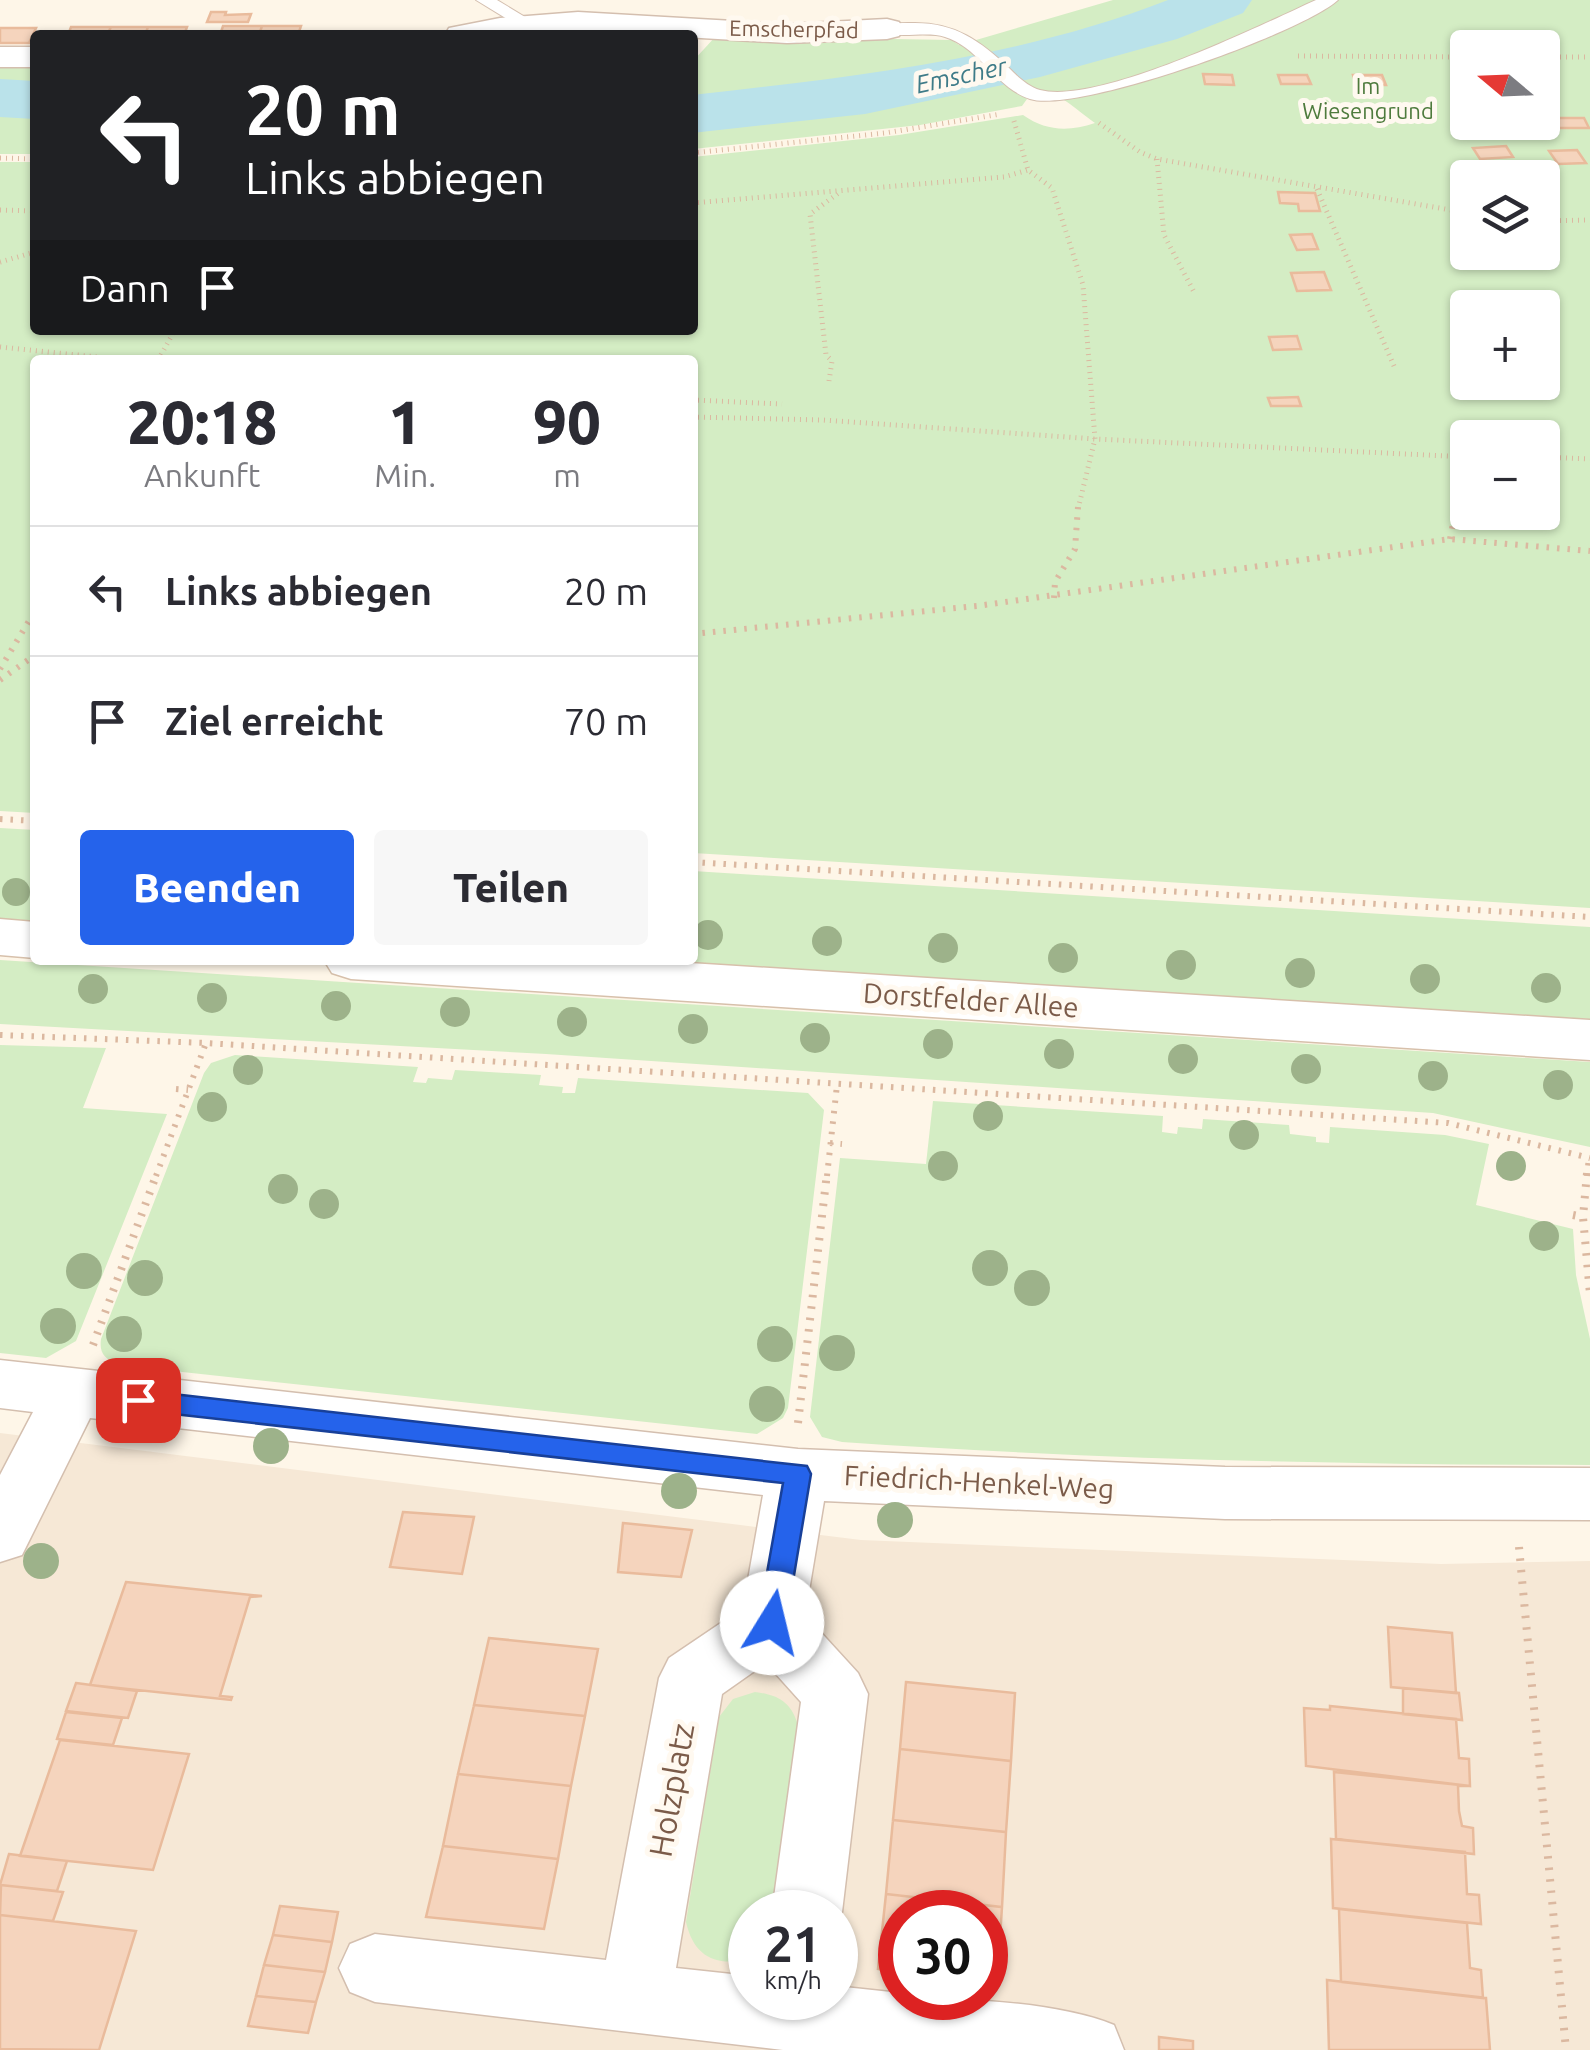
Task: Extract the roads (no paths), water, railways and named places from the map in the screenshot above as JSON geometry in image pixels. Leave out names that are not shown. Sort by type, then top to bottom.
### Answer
[{"type":"main road","points":[[0,937],[30,940]]},
{"type":"main road","name":"Dorstfelder Allee","points":[[428,965],[1590,1040]]},
{"type":"street","name":"Emscherpfad","points":[[488,30],[526,23],[617,20],[776,33],[888,29]]},
{"type":"street","points":[[0,57],[30,57]]},
{"type":"street","name":"Friedrich-Henkel-Weg","points":[[0,1384],[798,1474],[1225,1493],[1590,1494]]},
{"type":"street","points":[[0,1536],[73,1393]]},
{"type":"street","points":[[798,1474],[772,1623],[835,1694],[810,1890]]},
{"type":"street","name":"Holzplatz","points":[[635,1997],[692,1678],[772,1623]]},
{"type":"street","points":[[375,1968],[635,1997],[728,2003]]},
{"type":"street","points":[[858,2016],[1088,2050]]},
{"type":"lane","points":[[484,0],[526,23]]},
{"type":"lane","points":[[888,29],[955,34],[1024,90],[1045,98],[1062,98],[1193,60],[1330,0]]},
{"type":"waterway","name":"Emscher","points":[[698,113],[865,95],[1040,58],[1156,26],[1222,0]]},
{"type":"waterway","name":"Emscher","points":[[0,98],[30,100]]},
{"type":"park label","name":"Im Wiesengrund","points":[[1368,98]]}]
